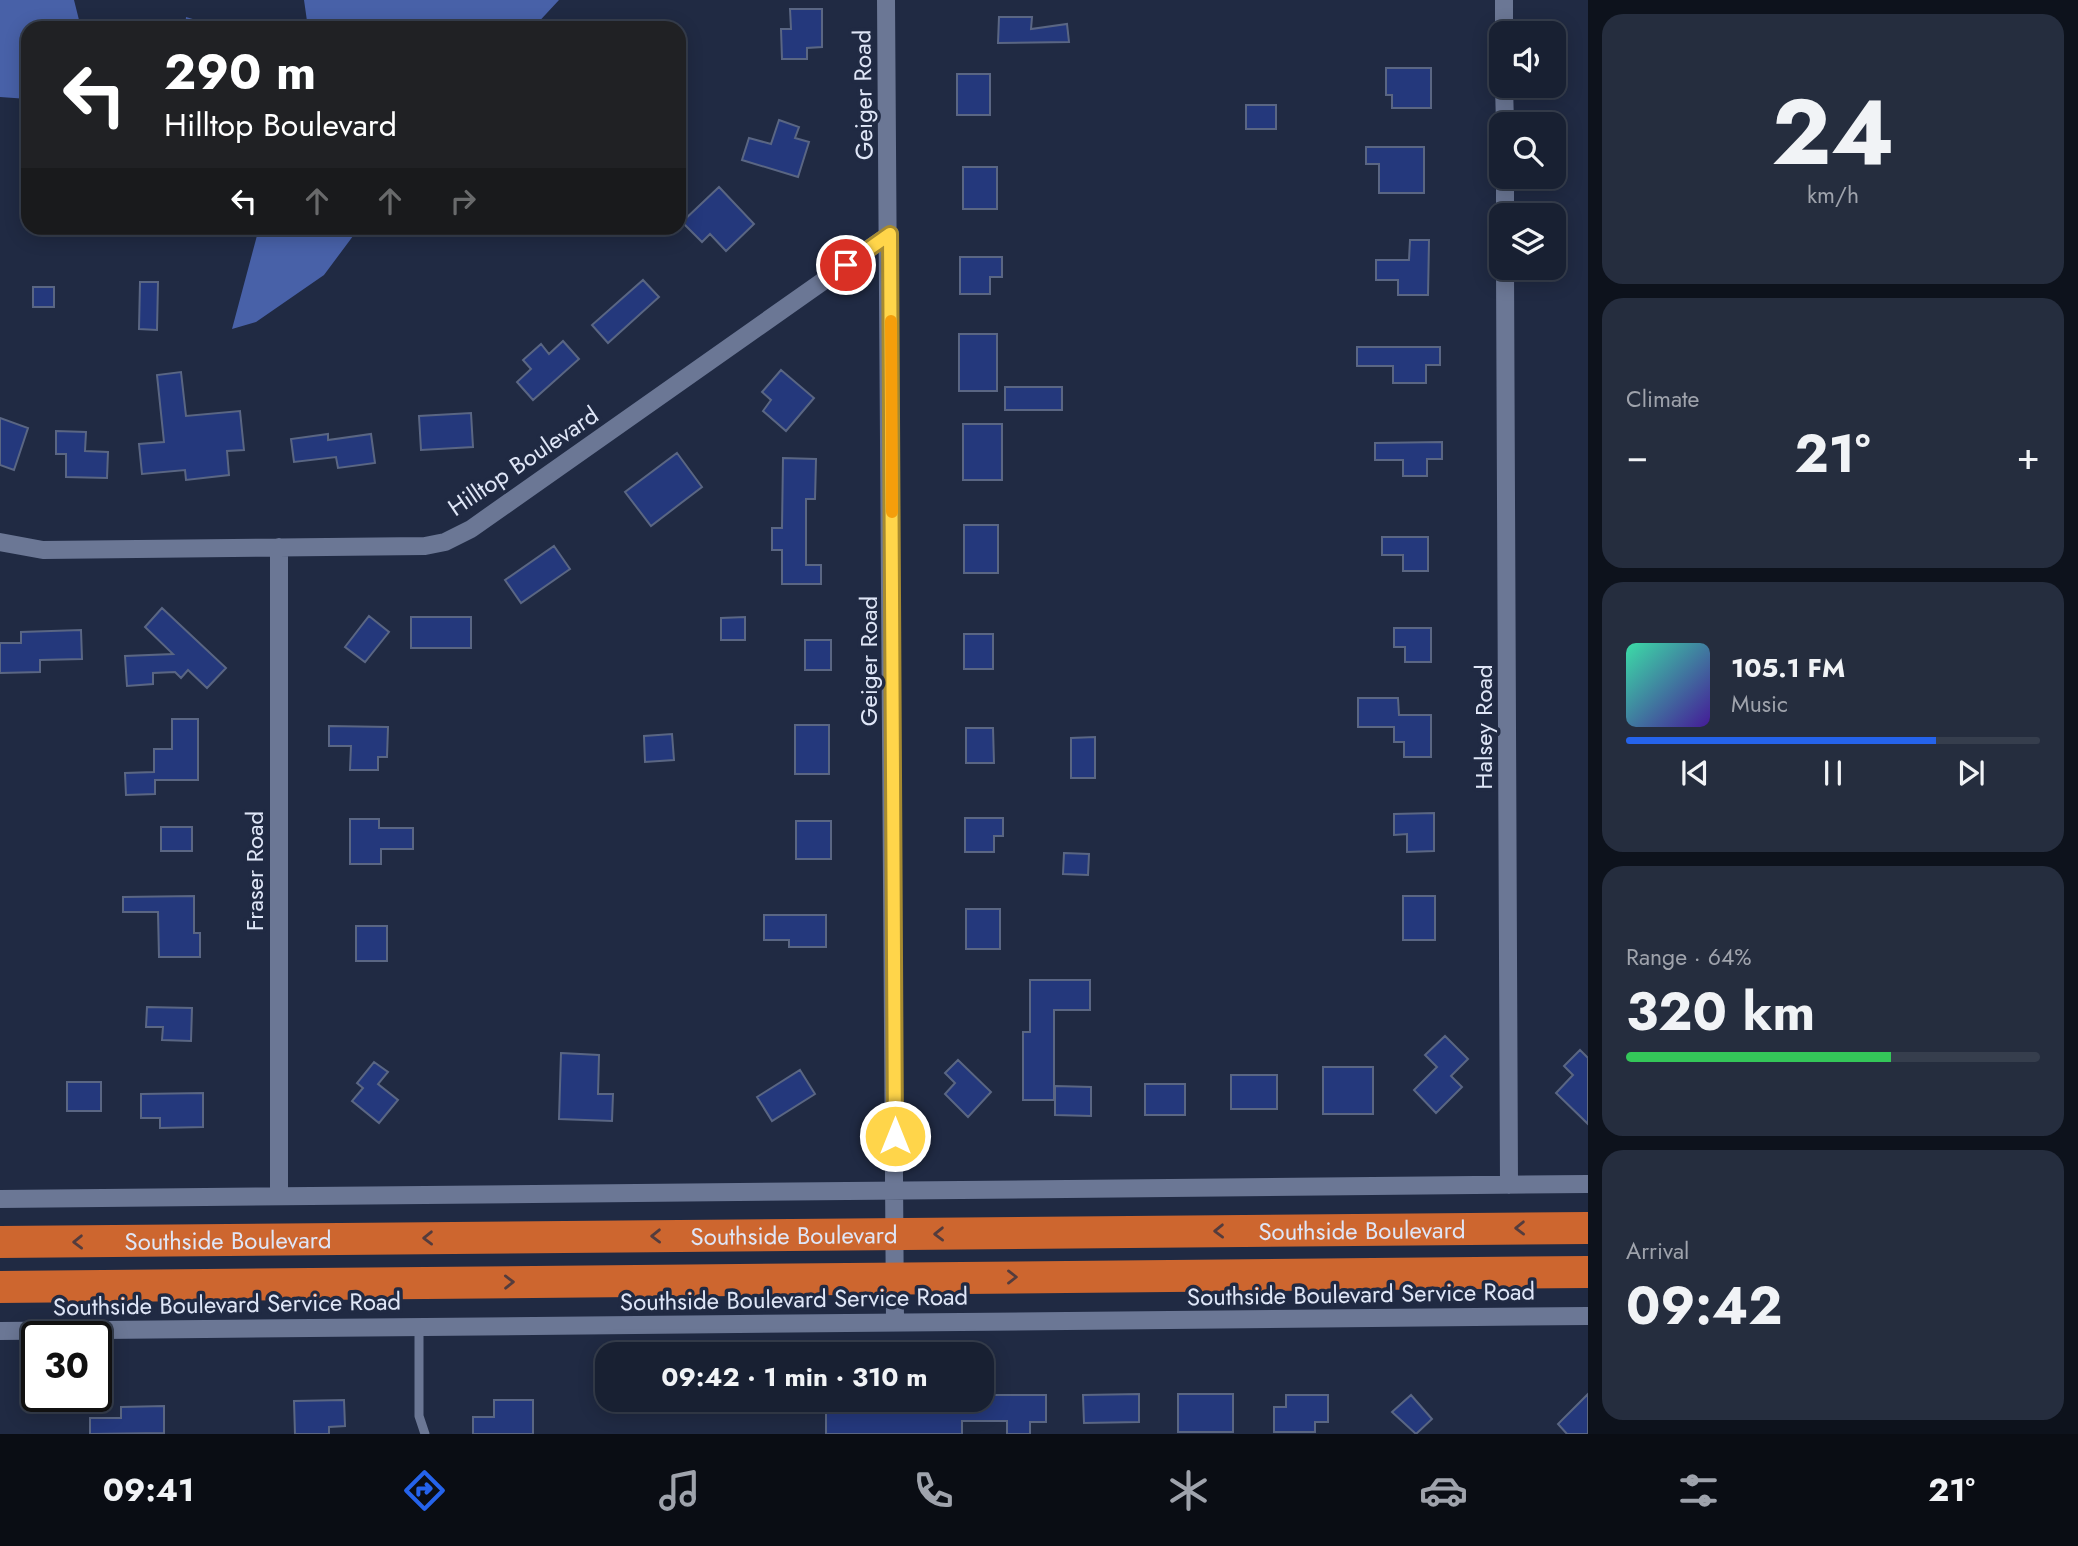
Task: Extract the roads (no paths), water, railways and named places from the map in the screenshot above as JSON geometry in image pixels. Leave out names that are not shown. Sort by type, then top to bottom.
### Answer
[{"type":"highway","name":"Southside Boulevard","points":[[0,1242],[1588,1228]]},
{"type":"highway","name":"Southside Boulevard","points":[[0,1287],[1588,1272]]},
{"type":"street","name":"Geiger Road","points":[[886,0],[890,234],[895,1322]]},
{"type":"street","points":[[1504,0],[1504,21]]},
{"type":"street","name":"Hilltop Boulevard","points":[[0,542],[43,550],[425,546],[445,542],[471,529],[890,234]]},
{"type":"street","name":"Halsey Road","points":[[1505,280],[1509,1185]]},
{"type":"street","name":"Fraser Road","points":[[279,547],[279,1196]]},
{"type":"street","points":[[0,1199],[1588,1184]]},
{"type":"street","name":"Southside Boulevard Service Road","points":[[0,1331],[1588,1316]]},
{"type":"lane","points":[[419,1327],[419,1416],[425,1434]]},
{"type":"water","points":[[0,0],[74,0],[79,21],[21,21],[21,98],[0,97]]},
{"type":"water","points":[[304,0],[559,0],[540,21],[307,21]]},
{"type":"water","points":[[257,235],[354,235],[324,275],[256,322],[232,329]]}]
